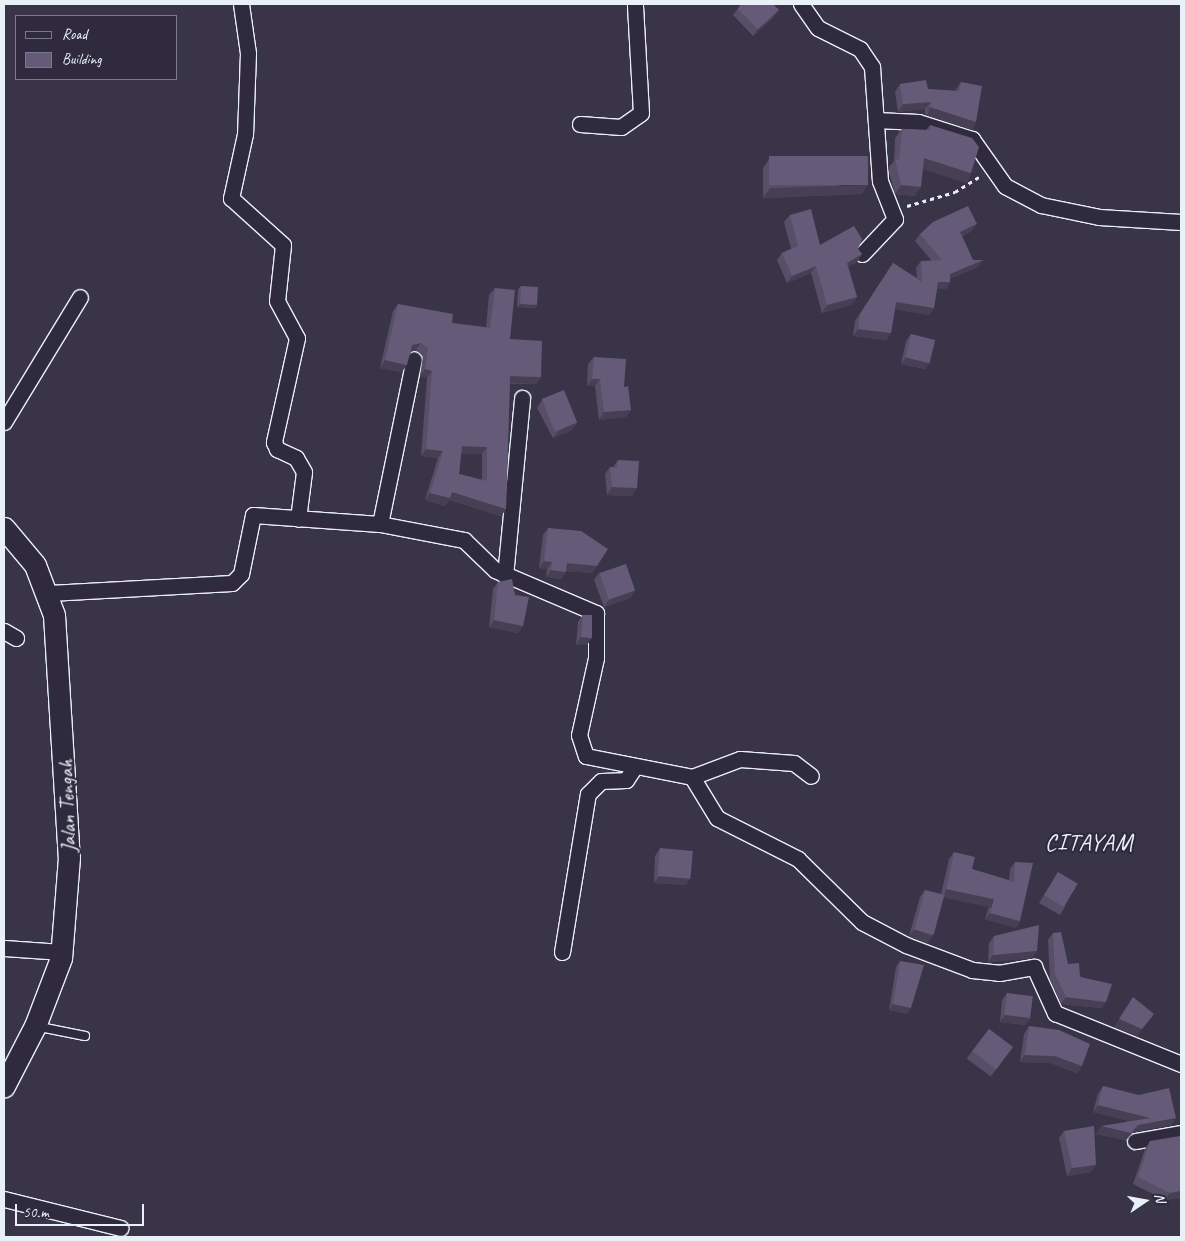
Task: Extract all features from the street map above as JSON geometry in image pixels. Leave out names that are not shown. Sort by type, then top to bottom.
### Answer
[{"type":"main road","name":"Jalan Tengah","points":[[4,528],[35,565],[49,593],[58,640],[68,793],[69,857],[62,952],[34,1026],[4,1086]]},
{"type":"street","points":[[241,4],[248,53],[245,134],[231,198],[283,244],[277,301],[297,338],[274,442],[304,472],[298,519]]},
{"type":"street","points":[[580,124],[621,127],[641,114],[635,4]]},
{"type":"street","points":[[800,4],[818,28],[865,52],[872,67],[881,187],[895,220],[862,254]]},
{"type":"street","points":[[876,120],[918,122],[960,133],[982,150],[992,169],[1018,195],[1058,210],[1126,220],[1181,222]]},
{"type":"street","points":[[4,422],[80,297]]},
{"type":"street","points":[[380,524],[414,359]]},
{"type":"street","points":[[505,576],[522,398]]},
{"type":"street","points":[[49,593],[232,583],[241,574],[253,515],[380,524],[464,540],[505,576],[536,590],[572,599],[596,612],[596,658],[583,708],[579,744],[586,756],[634,768],[692,777],[740,759],[794,763],[811,776]]},
{"type":"street","points":[[562,952],[588,794],[601,781],[626,780],[634,768]]},
{"type":"street","points":[[692,777],[717,818],[798,859],[862,922],[906,945],[972,970],[999,973],[1034,967],[1055,1013],[1181,1064]]},
{"type":"street","points":[[4,948],[62,952]]},
{"type":"street","points":[[1135,1141],[1181,1133]]},
{"type":"street","points":[[4,1199],[120,1228]]},
{"type":"lane","points":[[34,1026],[85,1036]]},
{"type":"path","points":[[895,220],[908,205],[955,192],[992,169]]},
{"type":"building","points":[[741,4],[773,4],[779,10],[758,29],[738,9]]},
{"type":"building","points":[[926,80],[928,89],[959,91],[961,82],[982,86],[976,122],[930,107],[931,102],[903,104],[900,84]]},
{"type":"building","points":[[930,125],[972,138],[979,147],[971,173],[924,158],[921,187],[901,185],[895,159],[899,160],[902,129],[930,130]]},
{"type":"building","points":[[769,156],[868,156],[868,185],[769,185]]},
{"type":"building","points":[[968,206],[977,224],[960,232],[973,260],[983,260],[950,274],[950,282],[938,282],[934,308],[896,302],[891,333],[858,329],[860,314],[893,263],[922,282],[921,261],[942,260],[920,234],[933,222]]},
{"type":"building","points":[[811,209],[820,245],[854,226],[862,239],[858,249],[862,254],[847,263],[857,297],[827,305],[816,266],[792,276],[782,253],[798,246],[790,215]]},
{"type":"building","points":[[521,286],[538,287],[537,305],[520,304]]},
{"type":"building","points":[[495,288],[515,290],[510,339],[542,341],[541,377],[510,376],[506,509],[452,492],[450,498],[430,493],[443,451],[426,449],[432,371],[425,369],[428,348],[421,343],[412,345],[407,365],[385,360],[398,304],[453,314],[452,323],[490,328]],"holes":[[[462,446],[487,447],[487,481],[459,474]]]},
{"type":"building","points":[[911,334],[935,340],[929,363],[905,357]]},
{"type":"building","points":[[594,357],[626,359],[624,387],[628,386],[631,410],[604,412],[600,379],[592,379]]},
{"type":"building","points":[[564,390],[577,422],[555,431],[542,399]]},
{"type":"building","points":[[618,460],[639,461],[637,488],[612,487],[610,467],[617,468]]},
{"type":"building","points":[[548,528],[581,531],[608,549],[597,566],[567,563],[566,572],[551,570],[552,562],[544,561]]},
{"type":"building","points":[[626,564],[635,590],[609,600],[600,573]]},
{"type":"building","points":[[512,579],[515,595],[529,597],[523,626],[494,620],[498,582]]},
{"type":"building","points":[[583,615],[592,615],[592,638],[581,637]]},
{"type":"building","points":[[660,848],[693,851],[690,879],[658,876]]},
{"type":"building","points":[[954,852],[975,857],[972,869],[1014,882],[1015,862],[1033,863],[1020,921],[990,913],[994,899],[946,889]]},
{"type":"building","points":[[1058,872],[1078,884],[1064,907],[1044,895]]},
{"type":"building","points":[[925,890],[944,895],[934,935],[914,930]]},
{"type":"building","points":[[1039,925],[1037,951],[993,955],[994,936]]},
{"type":"building","points":[[1061,932],[1068,964],[1079,963],[1080,977],[1112,984],[1106,1002],[1066,997],[1055,974],[1053,933]]},
{"type":"building","points":[[900,961],[924,965],[911,1008],[893,1004]]},
{"type":"building","points":[[1007,993],[1033,996],[1030,1018],[1004,1015]]},
{"type":"building","points":[[1133,997],[1154,1014],[1142,1029],[1119,1019]]},
{"type":"building","points":[[1029,1026],[1059,1030],[1090,1044],[1082,1066],[1055,1056],[1025,1055]]},
{"type":"building","points":[[989,1029],[1013,1047],[996,1069],[972,1051]]},
{"type":"building","points":[[1103,1086],[1139,1095],[1169,1088],[1176,1118],[1138,1125],[1131,1133],[1101,1126],[1150,1118],[1098,1105]]},
{"type":"building","points":[[1094,1126],[1096,1165],[1072,1168],[1064,1131]]},
{"type":"building","points":[[1180,1136],[1181,1191],[1170,1193],[1138,1177],[1150,1141]]},
{"type":"district","name":"CITAYAM","points":[[1089,843]]}]
